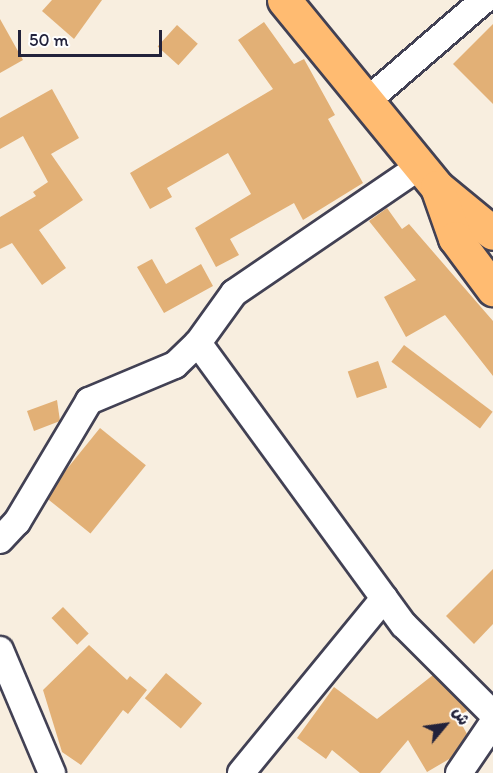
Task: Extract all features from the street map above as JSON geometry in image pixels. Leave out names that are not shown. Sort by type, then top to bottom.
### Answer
[{"type":"main road","points":[[284,0],[428,176],[493,233]]},
{"type":"main road","points":[[428,176],[455,238],[493,289]]},
{"type":"street","points":[[367,101],[484,0]]},
{"type":"street","points":[[0,540],[24,511],[89,401],[161,372],[198,344],[234,293],[428,176]]},
{"type":"street","points":[[198,344],[404,626],[493,714]]},
{"type":"street","points":[[240,773],[384,598]]},
{"type":"street","points":[[0,650],[52,773]]},
{"type":"street","points":[[459,773],[493,723]]},
{"type":"building","points":[[52,0],[102,0],[74,39],[42,11]]},
{"type":"building","points":[[0,19],[23,60],[0,73]]},
{"type":"building","points":[[264,22],[294,64],[304,59],[335,115],[328,119],[363,183],[303,220],[294,203],[230,239],[239,255],[216,267],[195,228],[251,194],[228,153],[167,188],[172,197],[150,209],[130,173],[273,89],[238,40]]},
{"type":"building","points":[[493,24],[493,104],[453,64]]},
{"type":"building","points":[[177,25],[198,44],[178,65],[158,47]]},
{"type":"building","points":[[52,89],[79,138],[51,154],[83,200],[39,230],[66,268],[42,285],[12,243],[0,249],[0,217],[36,196],[33,192],[48,182],[23,136],[0,149],[0,118]]},
{"type":"building","points":[[387,208],[402,229],[409,224],[493,321],[493,376],[445,315],[406,337],[384,297],[416,280],[369,221]]},
{"type":"building","points":[[152,259],[166,284],[201,264],[213,286],[164,313],[137,267]]},
{"type":"building","points":[[404,345],[493,412],[480,429],[391,362]]},
{"type":"building","points":[[378,361],[387,387],[357,398],[348,371]]},
{"type":"building","points":[[57,400],[60,421],[34,431],[27,411]]},
{"type":"building","points":[[100,428],[146,465],[90,534],[45,496]]},
{"type":"building","points":[[493,569],[493,624],[474,644],[446,616]]},
{"type":"building","points":[[63,607],[89,634],[77,645],[51,618]]},
{"type":"building","points":[[89,645],[127,680],[130,676],[147,690],[128,714],[123,710],[81,765],[62,752],[43,690]]},
{"type":"building","points":[[166,673],[202,703],[181,728],[145,698]]},
{"type":"building","points":[[433,675],[467,711],[457,716],[467,734],[451,758],[427,772],[408,740],[380,773],[360,773],[332,750],[326,759],[297,738],[334,687],[377,719]]}]
